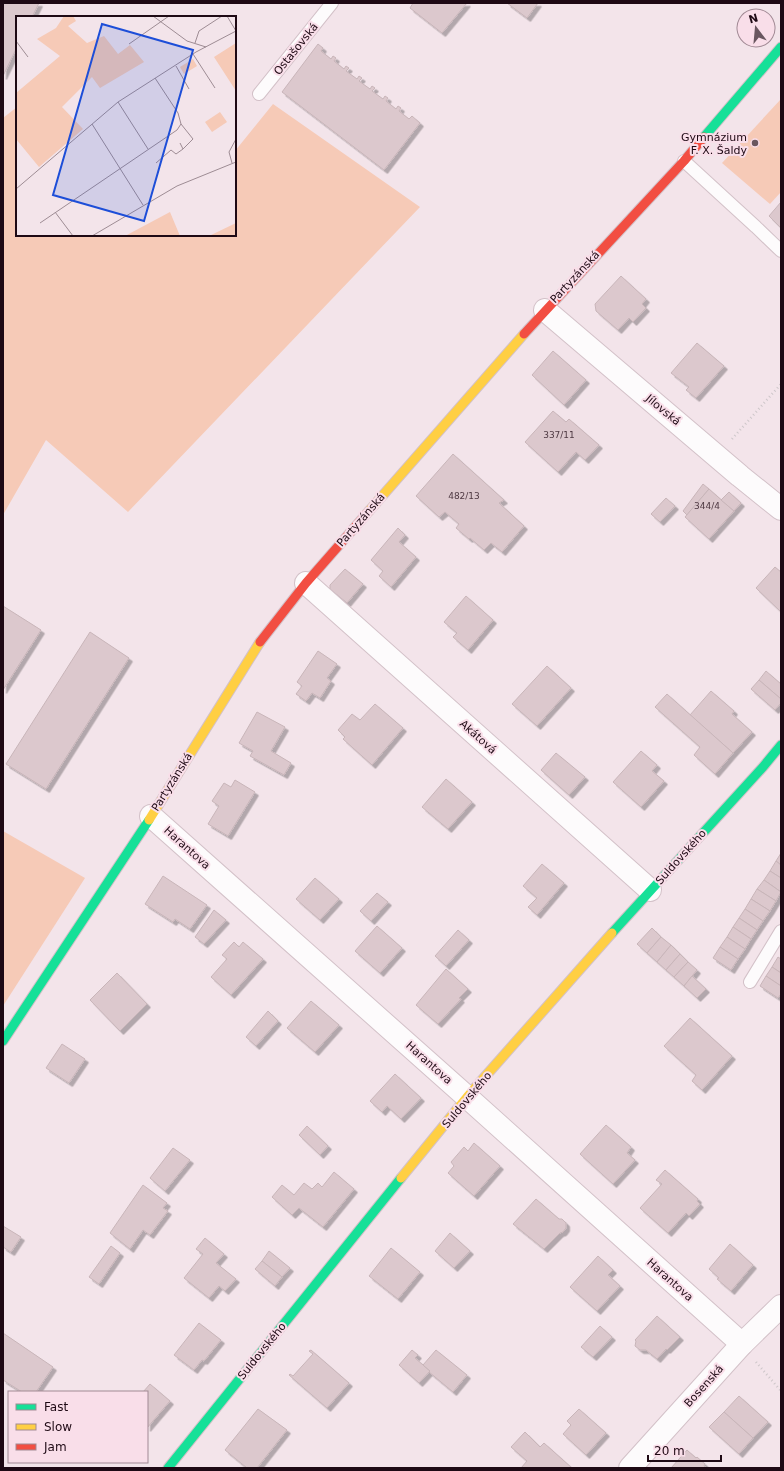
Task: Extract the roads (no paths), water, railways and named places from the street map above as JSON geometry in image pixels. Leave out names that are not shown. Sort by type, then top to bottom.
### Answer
[{"type":"street","name":"Partyzánská","points":[[3,1041],[151,816],[261,641],[306,583],[545,310],[684,161],[781,47]]},
{"type":"street","name":"Jílovská","points":[[545,310],[781,509]]},
{"type":"street","name":"Akátová","points":[[306,583],[650,890]]},
{"type":"street","name":"Suldovského","points":[[168,1468],[467,1097],[650,890],[763,767],[781,745]]},
{"type":"street","name":"Harantova","points":[[151,816],[742,1344]]},
{"type":"street","name":"Bosenská","points":[[630,1468],[742,1344],[781,1306]]},
{"type":"lane","name":"Ostašovská","points":[[259,94],[332,3]]},
{"type":"lane","points":[[684,161],[781,251]]},
{"type":"lane","points":[[750,982],[781,931]]},
{"type":"place","name":"Gymnázium F. X. Šaldy","points":[[755,143]]}]
